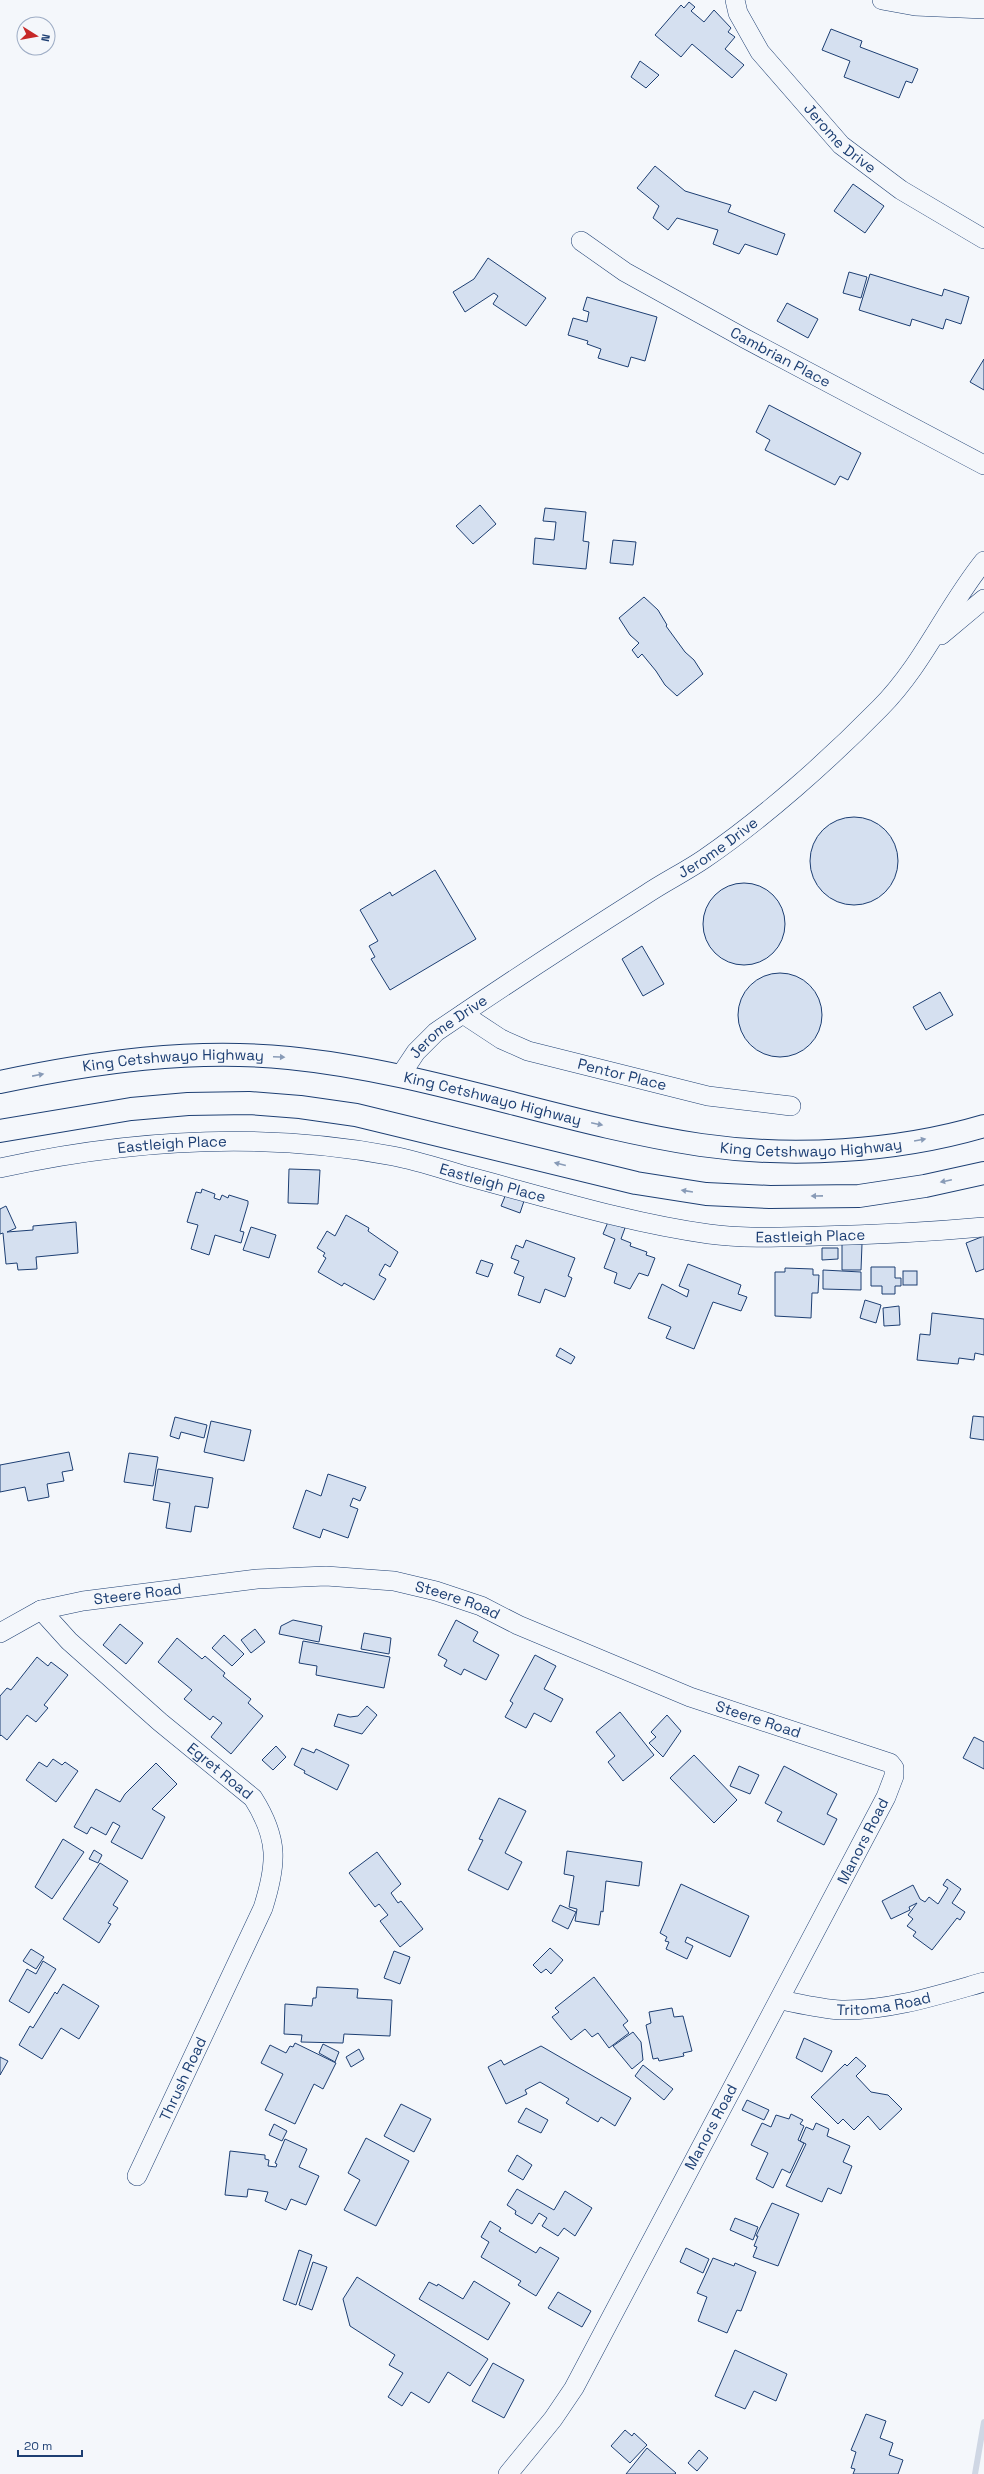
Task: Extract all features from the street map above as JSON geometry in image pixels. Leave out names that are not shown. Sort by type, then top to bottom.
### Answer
[{"type":"highway","name":"King Cetshwayo Highway","points":[[0,1082],[76,1067],[138,1058],[220,1055],[288,1058],[400,1076],[578,1120],[700,1145],[736,1149],[770,1150],[874,1148],[984,1126]]},
{"type":"highway","points":[[0,1131],[131,1109],[188,1104],[249,1103],[300,1107],[356,1115],[636,1183],[706,1194],[770,1198],[859,1196],[925,1186],[984,1173]]},
{"type":"street","name":"Jerome Drive","points":[[735,0],[738,13],[760,52],[841,145],[900,190],[984,239]]},
{"type":"street","points":[[882,0],[915,6],[984,10]]},
{"type":"street","name":"Cambrian Place","points":[[581,241],[625,272],[744,338],[984,465]]},
{"type":"street","name":"Jerome Drive","points":[[400,1076],[416,1052],[436,1032],[646,894],[704,859],[762,815],[880,708],[906,679],[931,643],[964,585],[984,562]]},
{"type":"street","points":[[931,643],[984,600]]},
{"type":"street","name":"Pentor Place","points":[[463,1014],[501,1039],[528,1051],[708,1096],[791,1106]]},
{"type":"street","name":"Eastleigh Place","points":[[0,1168],[62,1155],[124,1147],[182,1142],[278,1144],[393,1156],[552,1199],[708,1234],[757,1238],[882,1236],[984,1227]]},
{"type":"street","name":"Steere Road","points":[[0,1633],[41,1610],[83,1601],[257,1579],[326,1576],[394,1581],[436,1591],[481,1606],[518,1625],[690,1697],[742,1716],[858,1751],[890,1763],[894,1768]]},
{"type":"street","name":"Egret Road","points":[[41,1610],[69,1641],[160,1722],[253,1798],[261,1812],[275,1855],[273,1877],[263,1908],[229,1982]]},
{"type":"street","name":"Manors Road","points":[[508,2474],[553,2419],[574,2388],[714,2120],[781,2000],[886,1797],[894,1776],[894,1768]]},
{"type":"street","name":"Thrush Road","points":[[137,2176],[229,1982]]},
{"type":"street","name":"Tritoma Road","points":[[781,2000],[834,2009],[865,2009],[901,2003],[984,1982]]},
{"type":"building","points":[[689,2],[695,7],[691,11],[704,22],[714,10],[731,28],[728,32],[735,37],[725,49],[744,65],[732,78],[692,44],[681,57],[655,35],[681,5],[684,8]]},
{"type":"building","points":[[831,29],[862,41],[860,47],[918,69],[912,83],[906,81],[899,98],[844,77],[850,61],[822,50]]},
{"type":"building","points":[[640,61],[659,75],[646,88],[631,77]]},
{"type":"building","points":[[655,166],[685,191],[731,205],[728,212],[785,234],[777,255],[745,244],[739,254],[713,244],[718,230],[677,218],[668,230],[653,218],[659,206],[637,188]]},
{"type":"building","points":[[853,184],[884,206],[865,233],[834,211]]},
{"type":"building","points":[[488,258],[546,298],[526,326],[493,304],[498,296],[494,293],[465,312],[453,292],[474,279]]},
{"type":"building","points":[[849,272],[867,277],[861,298],[843,293]]},
{"type":"building","points":[[870,274],[942,296],[944,289],[969,297],[961,324],[946,319],[943,329],[912,319],[910,326],[859,310]]},
{"type":"building","points":[[587,297],[657,317],[645,361],[631,357],[628,367],[598,358],[601,349],[587,344],[588,341],[568,335],[573,318],[587,322],[589,312],[583,310]]},
{"type":"building","points":[[787,303],[818,319],[808,338],[777,321]]},
{"type":"building","points":[[984,359],[984,390],[970,382]]},
{"type":"building","points":[[769,405],[861,453],[848,480],[840,476],[835,485],[765,450],[770,440],[756,432]]},
{"type":"building","points":[[480,505],[496,524],[473,544],[456,526]]},
{"type":"building","points":[[545,508],[586,512],[583,541],[589,542],[586,569],[533,564],[535,538],[554,540],[556,522],[543,521]]},
{"type":"building","points":[[613,540],[636,542],[633,565],[610,563]]},
{"type":"building","points":[[644,597],[658,610],[667,625],[666,626],[685,652],[694,660],[703,674],[677,696],[665,685],[642,654],[638,658],[632,650],[639,643],[630,635],[619,618]]},
{"type":"building","points":[[854,817],[871,820],[885,830],[895,844],[898,861],[895,878],[885,892],[871,902],[854,905],[837,902],[823,892],[813,878],[810,861],[813,844],[823,830],[837,820]]},
{"type":"building","points":[[435,870],[476,939],[390,990],[371,959],[375,957],[369,946],[378,941],[360,910],[390,892],[392,896]]},
{"type":"building","points":[[744,883],[760,886],[773,895],[782,908],[785,924],[782,940],[773,953],[760,962],[744,965],[728,962],[715,953],[706,940],[703,924],[706,908],[715,895],[728,886]]},
{"type":"building","points":[[642,946],[664,984],[643,996],[622,959]]},
{"type":"building","points":[[780,973],[788,974],[803,980],[815,992],[821,1007],[821,1023],[815,1038],[803,1050],[788,1056],[780,1057],[772,1056],[757,1050],[745,1038],[739,1023],[738,1015],[739,1007],[745,992],[757,980],[772,974]]},
{"type":"building","points":[[940,992],[953,1015],[926,1030],[913,1007]]},
{"type":"building","points":[[289,1169],[320,1170],[318,1204],[288,1203]]},
{"type":"building","points":[[202,1189],[215,1194],[214,1198],[220,1200],[222,1195],[228,1198],[229,1195],[248,1201],[240,1231],[244,1232],[241,1243],[215,1235],[209,1255],[191,1249],[198,1225],[187,1222],[196,1192],[201,1193]]},
{"type":"building","points":[[506,1194],[524,1201],[520,1213],[501,1206]]},
{"type":"building","points":[[6,1206],[16,1228],[7,1232],[33,1230],[33,1226],[76,1222],[78,1253],[36,1257],[37,1269],[18,1270],[17,1263],[6,1264],[3,1233],[0,1234],[0,1209]]},
{"type":"building","points":[[346,1215],[369,1228],[368,1231],[398,1252],[390,1267],[385,1264],[379,1275],[386,1279],[374,1300],[344,1283],[342,1286],[318,1272],[326,1258],[323,1256],[325,1253],[317,1248],[327,1231],[335,1236]]},
{"type":"building","points":[[608,1222],[625,1228],[621,1239],[631,1243],[630,1246],[647,1252],[646,1255],[655,1258],[648,1276],[639,1273],[630,1289],[614,1283],[617,1273],[604,1268],[615,1239],[603,1234]]},
{"type":"building","points":[[251,1227],[276,1235],[269,1258],[243,1250]]},
{"type":"building","points":[[984,1236],[984,1269],[976,1272],[966,1243]]},
{"type":"building","points":[[526,1240],[575,1258],[568,1276],[572,1278],[565,1297],[545,1289],[540,1303],[518,1295],[524,1277],[514,1273],[519,1261],[511,1258],[516,1245],[523,1248]]},
{"type":"building","points":[[842,1244],[862,1244],[861,1270],[842,1270]]},
{"type":"building","points":[[822,1248],[838,1248],[838,1259],[822,1260]]},
{"type":"building","points":[[481,1260],[493,1264],[488,1277],[476,1273]]},
{"type":"building","points":[[688,1264],[741,1285],[738,1294],[747,1297],[741,1311],[713,1302],[694,1349],[666,1338],[671,1327],[648,1318],[662,1284],[687,1297],[689,1290],[679,1286]]},
{"type":"building","points":[[871,1267],[895,1267],[895,1278],[901,1278],[901,1286],[895,1286],[895,1294],[882,1294],[882,1286],[871,1286]]},
{"type":"building","points":[[785,1268],[813,1269],[813,1275],[819,1275],[818,1293],[812,1293],[811,1318],[775,1316],[775,1272],[785,1272]]},
{"type":"building","points":[[823,1270],[861,1272],[861,1290],[823,1289]]},
{"type":"building","points":[[903,1271],[917,1271],[917,1285],[903,1285]]},
{"type":"building","points":[[865,1300],[881,1305],[876,1323],[860,1318]]},
{"type":"building","points":[[899,1306],[900,1325],[884,1326],[883,1308]]},
{"type":"building","points":[[932,1313],[984,1319],[984,1355],[975,1353],[974,1360],[959,1358],[958,1364],[917,1360],[920,1334],[930,1335]]},
{"type":"building","points":[[560,1348],[575,1357],[571,1364],[556,1356]]},
{"type":"building","points":[[973,1416],[984,1417],[984,1440],[970,1438]]},
{"type":"building","points":[[175,1417],[207,1425],[204,1438],[181,1432],[179,1439],[170,1436]]},
{"type":"building","points":[[211,1421],[251,1430],[244,1461],[204,1452]]},
{"type":"building","points":[[69,1452],[73,1470],[62,1472],[64,1481],[47,1484],[49,1497],[28,1501],[25,1487],[0,1492],[0,1465]]},
{"type":"building","points":[[129,1453],[158,1457],[153,1486],[124,1482]]},
{"type":"building","points":[[158,1469],[213,1478],[208,1508],[195,1506],[191,1532],[166,1528],[170,1503],[153,1500]]},
{"type":"building","points":[[328,1474],[366,1487],[360,1501],[353,1498],[350,1506],[358,1509],[348,1538],[323,1529],[320,1538],[293,1528],[306,1490],[321,1496]]},
{"type":"building","points":[[293,1620],[322,1626],[319,1642],[279,1634],[281,1626]]},
{"type":"building","points":[[456,1620],[478,1632],[473,1641],[499,1655],[486,1680],[464,1669],[461,1675],[444,1666],[447,1660],[438,1655]]},
{"type":"building","points":[[120,1624],[143,1643],[126,1664],[103,1645]]},
{"type":"building","points":[[255,1629],[265,1642],[251,1653],[241,1640]]},
{"type":"building","points":[[364,1633],[391,1638],[389,1654],[361,1649]]},
{"type":"building","points":[[224,1635],[244,1654],[232,1666],[212,1648]]},
{"type":"building","points":[[177,1638],[202,1659],[205,1656],[225,1673],[223,1676],[251,1699],[248,1703],[263,1716],[231,1754],[211,1737],[222,1723],[213,1716],[210,1720],[184,1699],[192,1690],[158,1662]]},
{"type":"building","points":[[303,1641],[390,1657],[384,1688],[316,1675],[317,1666],[299,1663]]},
{"type":"building","points":[[535,1655],[556,1666],[544,1689],[563,1699],[551,1722],[534,1713],[526,1728],[505,1717],[513,1703],[510,1701]]},
{"type":"building","points":[[37,1657],[48,1666],[51,1662],[68,1675],[44,1705],[48,1708],[36,1722],[27,1715],[7,1740],[1,1735],[0,1736],[0,1696],[7,1688],[11,1690]]},
{"type":"building","points":[[367,1706],[377,1715],[362,1734],[334,1726],[338,1714],[350,1717],[358,1716]]},
{"type":"building","points":[[620,1712],[654,1755],[623,1781],[608,1762],[615,1756],[596,1732]]},
{"type":"building","points":[[667,1715],[681,1731],[663,1757],[649,1743],[656,1737],[651,1732]]},
{"type":"building","points":[[974,1737],[984,1742],[984,1769],[963,1758]]},
{"type":"building","points":[[276,1746],[286,1757],[273,1770],[262,1760]]},
{"type":"building","points":[[302,1748],[314,1753],[316,1749],[349,1765],[337,1790],[304,1773],[305,1771],[294,1765]]},
{"type":"building","points":[[694,1755],[737,1800],[714,1823],[670,1778]]},
{"type":"building","points":[[53,1759],[62,1765],[65,1762],[78,1771],[56,1802],[26,1780],[39,1762],[47,1767]]},
{"type":"building","points":[[156,1763],[177,1784],[152,1809],[165,1817],[142,1859],[111,1842],[120,1826],[113,1822],[106,1835],[91,1827],[87,1834],[74,1827],[96,1789],[120,1802],[125,1794]]},
{"type":"building","points":[[739,1766],[759,1775],[750,1794],[730,1786]]},
{"type":"building","points":[[784,1766],[837,1794],[827,1814],[837,1819],[824,1845],[777,1821],[782,1812],[765,1803]]},
{"type":"building","points":[[499,1798],[526,1811],[505,1853],[522,1862],[508,1890],[468,1870],[483,1840],[479,1839]]},
{"type":"building","points":[[63,1839],[84,1852],[52,1899],[35,1887]]},
{"type":"building","points":[[94,1850],[102,1855],[98,1863],[89,1859]]},
{"type":"building","points":[[567,1851],[642,1862],[639,1886],[606,1881],[603,1912],[601,1911],[599,1925],[575,1921],[577,1909],[569,1907],[574,1876],[564,1874]]},
{"type":"building","points":[[377,1852],[401,1884],[391,1893],[398,1903],[401,1901],[423,1929],[400,1947],[380,1921],[388,1915],[379,1904],[375,1907],[349,1873]]},
{"type":"building","points":[[100,1863],[128,1881],[113,1905],[118,1908],[108,1923],[111,1924],[99,1943],[63,1919]]},
{"type":"building","points":[[947,1879],[961,1889],[952,1903],[965,1912],[960,1920],[957,1918],[932,1950],[913,1936],[916,1932],[907,1926],[913,1919],[908,1915],[917,1903],[909,1907],[910,1910],[891,1919],[882,1901],[913,1885],[920,1899],[925,1902],[929,1897],[938,1904],[948,1888],[943,1885]]},
{"type":"building","points":[[681,1884],[749,1916],[730,1957],[687,1937],[685,1942],[693,1946],[687,1959],[666,1949],[669,1942],[665,1941],[667,1937],[660,1933]]},
{"type":"building","points":[[560,1905],[576,1912],[568,1929],[552,1921]]},
{"type":"building","points":[[550,1948],[563,1960],[551,1974],[546,1969],[541,1973],[533,1965]]},
{"type":"building","points":[[31,1949],[44,1957],[36,1969],[23,1961]]},
{"type":"building","points":[[394,1951],[410,1957],[400,1984],[384,1978]]},
{"type":"building","points":[[43,1961],[56,1969],[29,2013],[9,2001],[27,1969],[36,1974]]},
{"type":"building","points":[[594,1977],[628,2021],[623,2025],[629,2033],[609,2048],[598,2033],[592,2037],[585,2029],[571,2040],[552,2017],[559,2012],[555,2008]]},
{"type":"building","points":[[63,1984],[99,2006],[79,2039],[61,2028],[42,2059],[19,2045],[30,2026],[33,2028],[55,1992],[57,1994]]},
{"type":"building","points":[[317,1987],[358,1989],[357,1998],[392,2000],[390,2036],[344,2034],[343,2043],[301,2042],[302,2035],[284,2034],[285,2004],[312,2006],[313,1998],[316,1998]]},
{"type":"building","points":[[672,2008],[674,2017],[683,2016],[692,2051],[683,2053],[684,2056],[659,2061],[658,2058],[653,2059],[646,2025],[651,2023],[649,2012]]},
{"type":"building","points":[[633,2032],[641,2042],[643,2060],[632,2069],[613,2046]]},
{"type":"building","points":[[804,2038],[832,2051],[822,2072],[796,2058]]},
{"type":"building","points":[[295,2043],[336,2063],[323,2089],[314,2084],[295,2124],[265,2110],[283,2074],[261,2063],[270,2045],[286,2053],[290,2046],[293,2047]]},
{"type":"building","points":[[323,2044],[339,2052],[335,2062],[319,2053]]},
{"type":"building","points":[[541,2046],[631,2098],[615,2126],[601,2117],[598,2122],[566,2103],[569,2099],[540,2082],[525,2090],[527,2094],[506,2104],[488,2067],[501,2060],[504,2065]]},
{"type":"building","points":[[359,2049],[364,2059],[351,2067],[346,2057]]},
{"type":"building","points":[[0,2057],[8,2061],[0,2075]]},
{"type":"building","points":[[856,2057],[866,2066],[856,2076],[871,2092],[888,2095],[902,2109],[880,2130],[868,2116],[854,2130],[843,2119],[838,2124],[811,2097],[845,2064],[847,2066]]},
{"type":"building","points":[[643,2065],[673,2089],[664,2100],[635,2076]]},
{"type":"building","points":[[747,2100],[769,2110],[764,2120],[742,2110]]},
{"type":"building","points":[[401,2104],[431,2119],[414,2152],[384,2136]]},
{"type":"building","points":[[526,2108],[548,2120],[541,2133],[518,2122]]},
{"type":"building","points":[[791,2114],[803,2120],[800,2124],[804,2126],[798,2140],[804,2143],[790,2173],[782,2169],[773,2188],[756,2179],[768,2153],[751,2145],[762,2123],[771,2127],[776,2115],[789,2119]]},
{"type":"building","points":[[816,2123],[829,2129],[827,2136],[850,2146],[843,2162],[852,2166],[841,2194],[828,2188],[822,2202],[786,2186],[806,2144],[800,2141],[806,2127],[813,2130]]},
{"type":"building","points":[[274,2124],[287,2131],[282,2141],[269,2135]]},
{"type":"building","points":[[366,2138],[409,2161],[376,2226],[344,2210],[360,2180],[348,2173]]},
{"type":"building","points":[[285,2139],[307,2149],[299,2167],[319,2176],[306,2205],[291,2199],[286,2210],[265,2201],[268,2192],[248,2189],[247,2197],[225,2195],[230,2151],[265,2155],[265,2159],[269,2160],[268,2166],[276,2167],[277,2164],[275,2163]]},
{"type":"building","points":[[517,2155],[532,2165],[523,2180],[508,2171]]},
{"type":"building","points":[[517,2189],[554,2210],[565,2191],[592,2208],[575,2236],[564,2228],[558,2236],[542,2226],[547,2218],[539,2213],[532,2224],[515,2214],[516,2211],[507,2205]]},
{"type":"building","points":[[772,2203],[799,2214],[778,2266],[753,2257],[757,2247],[754,2246],[758,2236],[756,2236]]},
{"type":"building","points":[[735,2218],[758,2227],[753,2240],[730,2230]]},
{"type":"building","points":[[490,2221],[501,2228],[499,2231],[536,2253],[540,2247],[559,2258],[536,2296],[518,2285],[521,2281],[481,2257],[489,2242],[481,2237]]},
{"type":"building","points":[[686,2248],[709,2259],[703,2273],[680,2262]]},
{"type":"building","points":[[299,2250],[312,2255],[296,2305],[283,2300]]},
{"type":"building","points":[[713,2258],[734,2266],[735,2263],[756,2272],[741,2311],[737,2310],[727,2333],[698,2321],[707,2297],[697,2293]]},
{"type":"building","points":[[313,2262],[327,2267],[312,2310],[299,2305]]},
{"type":"building","points":[[357,2277],[488,2359],[470,2386],[448,2372],[429,2403],[411,2392],[402,2406],[388,2397],[403,2373],[389,2365],[395,2355],[350,2326],[343,2299]]},
{"type":"building","points":[[474,2281],[510,2303],[488,2340],[419,2299],[429,2282],[437,2286],[438,2284],[463,2299]]},
{"type":"building","points":[[558,2292],[591,2311],[582,2327],[548,2308]]},
{"type":"building","points":[[735,2350],[787,2374],[776,2401],[754,2391],[745,2409],[715,2396]]},
{"type":"building","points":[[493,2363],[524,2380],[504,2418],[472,2401]]},
{"type":"building","points":[[866,2414],[886,2421],[880,2438],[893,2443],[889,2455],[903,2460],[898,2474],[853,2474],[855,2469],[851,2468],[856,2452],[851,2450]]},
{"type":"building","points":[[625,2430],[632,2436],[634,2433],[647,2445],[630,2463],[611,2446]]},
{"type":"building","points":[[647,2448],[676,2473],[626,2474]]},
{"type":"building","points":[[699,2450],[708,2458],[697,2471],[688,2463]]},
{"type":"waterway","points":[[975,2474],[984,2422]]}]
